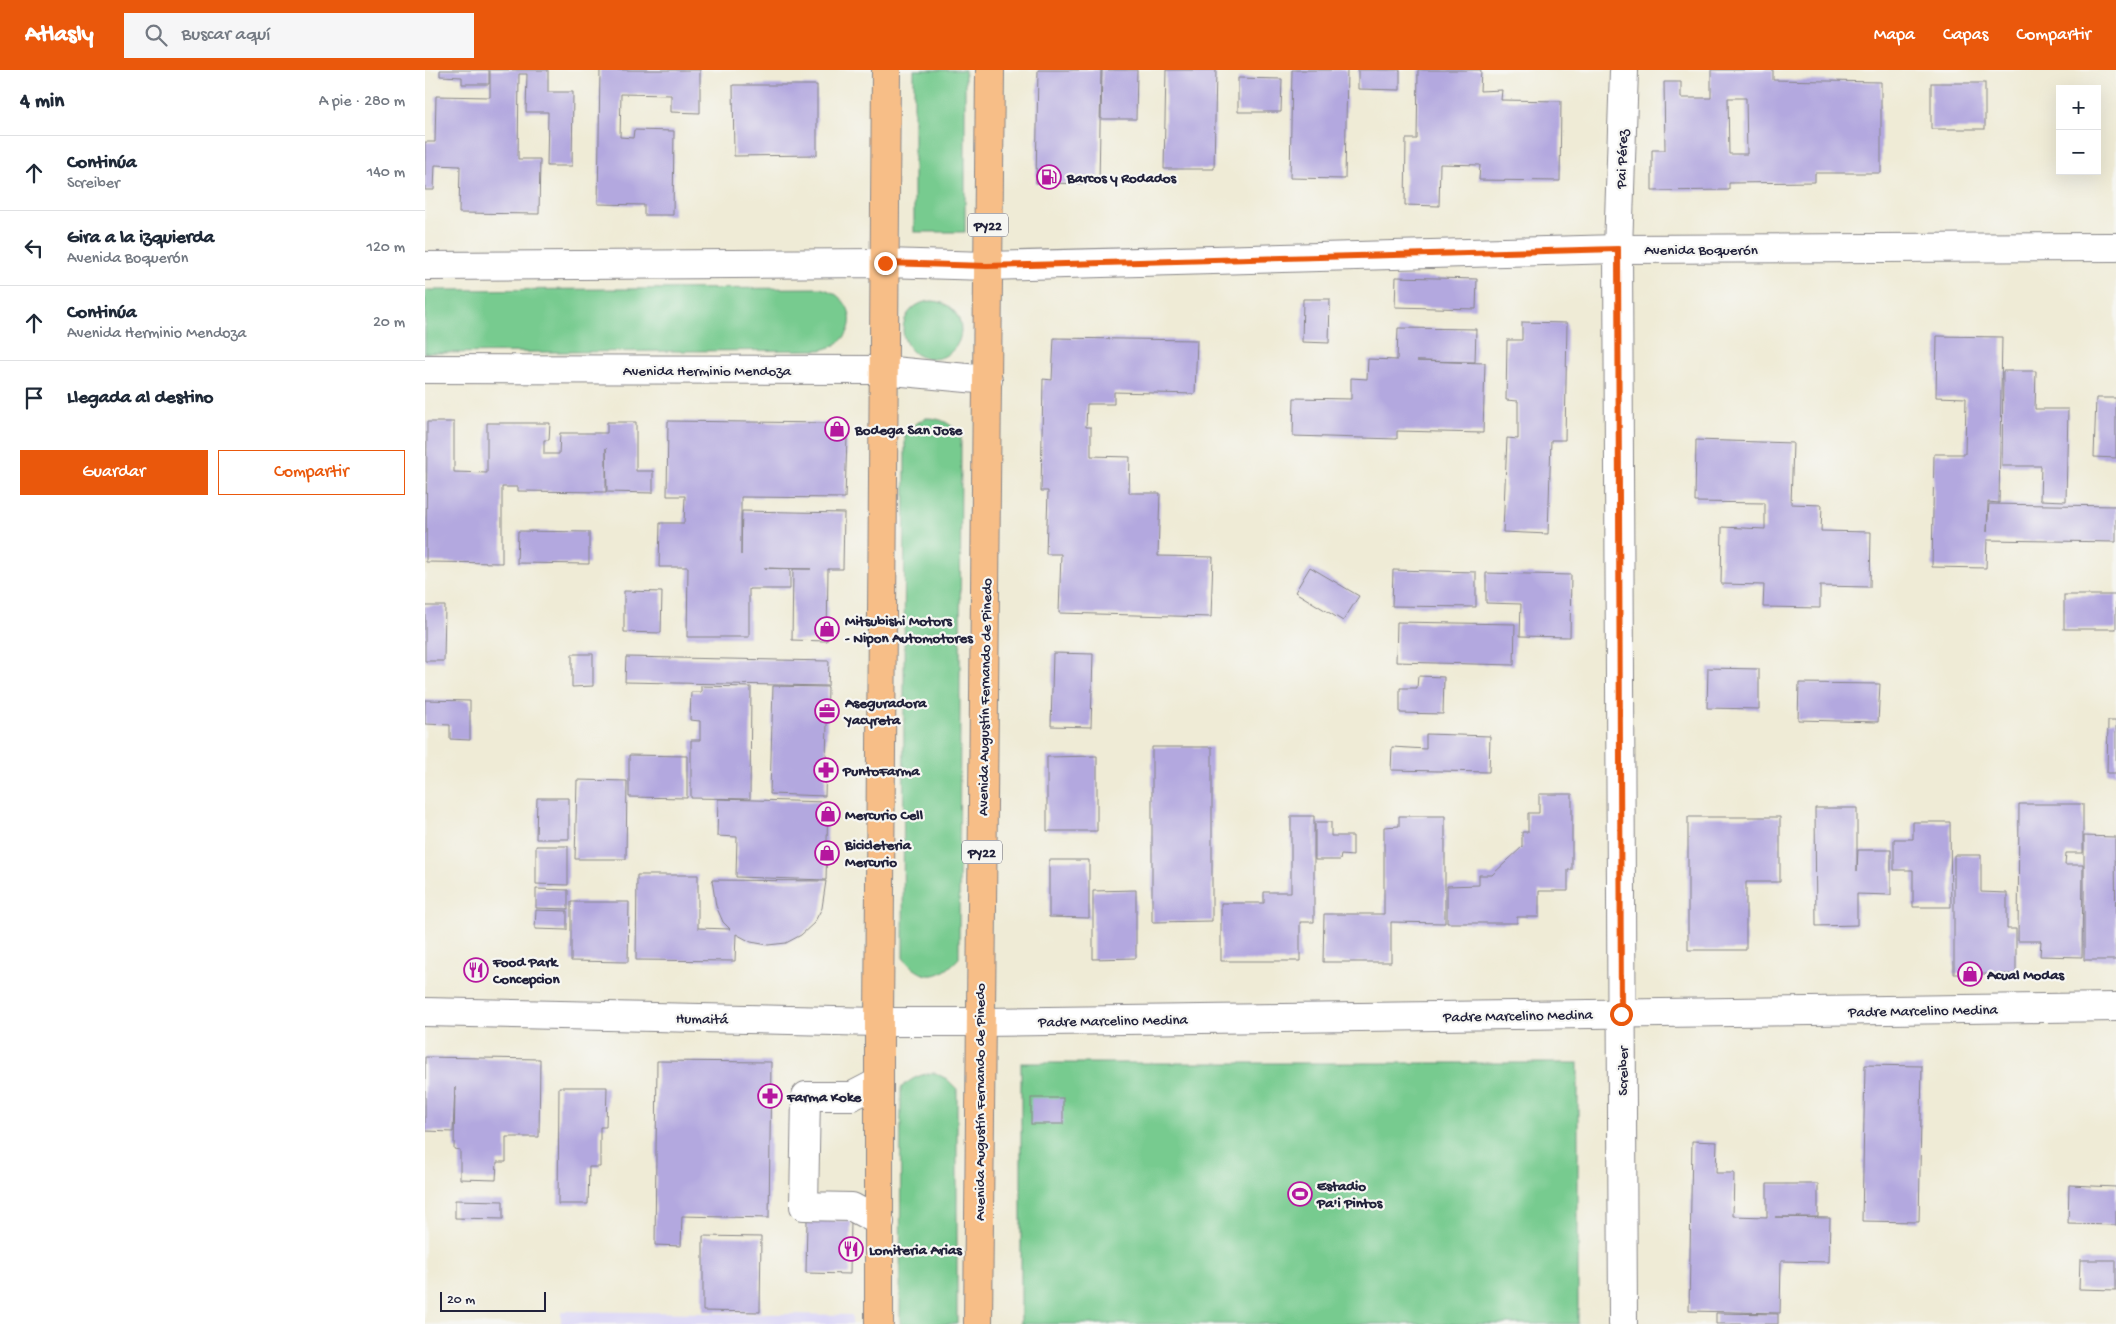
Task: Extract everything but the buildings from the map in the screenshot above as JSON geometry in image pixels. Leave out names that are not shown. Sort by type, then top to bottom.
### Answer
[{"type":"highway","points":[[879,1324],[879,1022],[886,70]]},
{"type":"highway","name":"Avenida Augustín Fernando de Pinedo","points":[[977,1324],[990,70]]},
{"type":"street","name":"Pai Pérez","points":[[1618,249],[1624,70]]},
{"type":"street","name":"Avenida Boquerón","points":[[987,266],[1618,249],[2116,247]]},
{"type":"street","name":"Screiber","points":[[1618,249],[1623,1324]]},
{"type":"street","points":[[425,266],[885,263],[987,266]]},
{"type":"street","name":"Avenida Herminio Mendoza","points":[[425,369],[883,370],[988,380]]},
{"type":"street","name":"Padre Marcelino Medina","points":[[980,1022],[2116,1007]]},
{"type":"street","name":"Humaitá","points":[[425,1012],[879,1022],[980,1022]]},
{"type":"street","points":[[879,1082],[852,1096],[806,1096],[804,1206],[852,1207],[879,1222]]},
{"type":"shaded area","points":[[561,1311],[852,1315],[852,1324],[561,1324]]},
{"type":"green space","points":[[914,70],[965,70],[965,232],[914,232]]},
{"type":"green space","points":[[820,288],[833,293],[843,300],[850,320],[849,330],[843,339],[833,346],[820,350],[425,353],[425,290]]},
{"type":"green space","points":[[926,301],[938,301],[953,309],[961,324],[961,336],[953,351],[938,359],[926,359],[911,351],[903,336],[903,324],[911,309]]},
{"type":"green space","points":[[926,418],[945,422],[961,434],[959,958],[944,971],[931,975],[917,971],[903,958],[905,434],[915,424]]},
{"type":"green space","name":"Estadio Pa'i Pintos","points":[[1021,1063],[1578,1063],[1578,1324],[1021,1324]]},
{"type":"green space","points":[[935,1073],[947,1079],[957,1089],[957,1324],[900,1324],[901,1088],[917,1077]]},
{"type":"place","name":"Barcos y Rodados","points":[[1049,177]]},
{"type":"place","name":"Bodega San Jose","points":[[837,429]]},
{"type":"place","name":"Mitsubishi Motors - Nipon Automotores","points":[[827,629]]},
{"type":"place","name":"Aseguradora Yacyreta","points":[[827,711]]},
{"type":"place","name":"PuntoFarma","points":[[826,770]]},
{"type":"place","name":"Mercurio Cell","points":[[828,814]]},
{"type":"place","name":"Bicicleteria Mercurio","points":[[827,853]]},
{"type":"place","name":"Food Park Concepcion","points":[[476,970]]},
{"type":"place","name":"Acual Modas","points":[[1970,974]]},
{"type":"place","name":"Farma Koke","points":[[770,1096]]},
{"type":"place","name":"Estadio Pa'i Pintos","points":[[1300,1194]]},
{"type":"place","name":"Lomiteria Arias","points":[[851,1249]]},
{"type":"route","points":[[885,263],[987,266],[1618,249],[1621,1014]]}]
